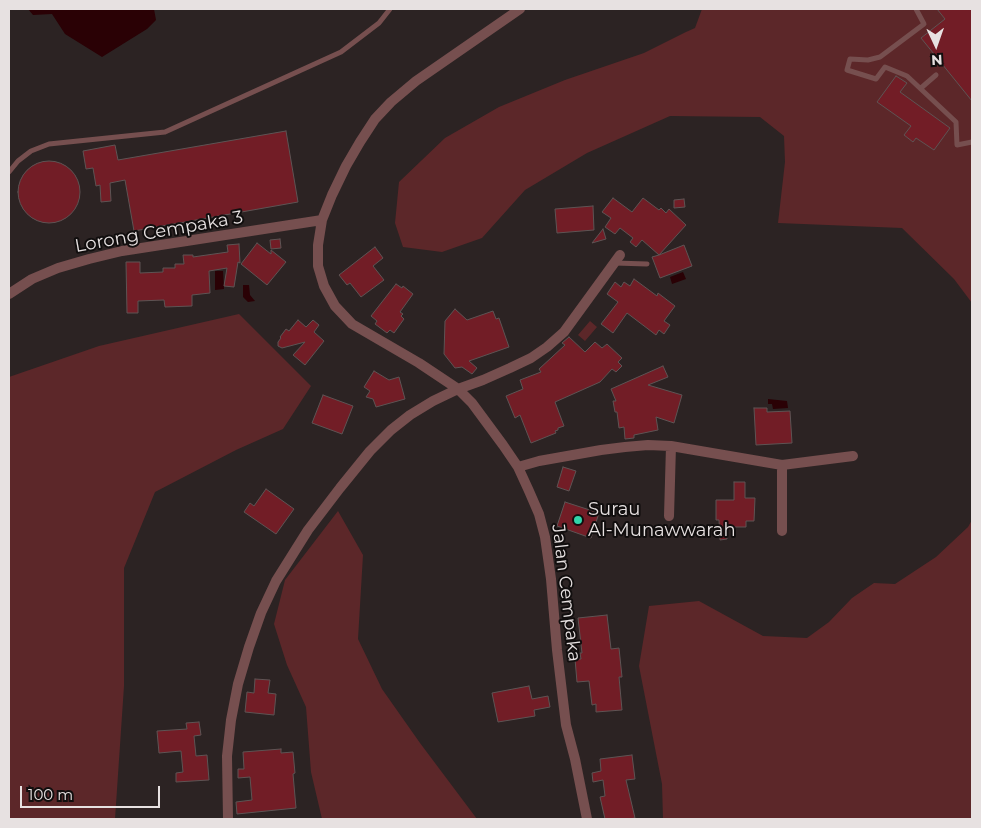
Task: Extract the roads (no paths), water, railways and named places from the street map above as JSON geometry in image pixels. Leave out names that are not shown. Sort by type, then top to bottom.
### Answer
[{"type":"street","name":"Jalan Cempaka","points":[[520,9],[416,80],[391,102],[375,120],[346,166],[322,220],[318,245],[318,266],[324,286],[335,306],[352,324],[419,363],[458,389],[472,403],[518,467],[539,514],[545,537],[566,725],[587,819]]},
{"type":"street","name":"Lorong Cempaka 3","points":[[9,294],[32,279],[58,268],[122,251],[322,220]]},
{"type":"street","points":[[228,819],[227,756],[238,684],[258,622],[276,581],[308,530],[370,451],[391,430],[410,415],[433,401],[510,368],[547,347],[564,332],[617,259]]},
{"type":"street","points":[[518,467],[539,461],[601,450],[648,446],[672,446],[782,465],[853,456]]},
{"type":"street","points":[[669,516],[672,446]]},
{"type":"street","points":[[782,465],[782,531]]},
{"type":"lane","points":[[9,172],[18,161],[31,151],[49,144],[165,132],[341,52],[379,23],[390,9]]},
{"type":"lane","points":[[916,9],[924,24],[880,57],[868,60],[850,59],[847,70],[876,80],[885,67],[907,76],[956,122],[957,146],[972,142]]},
{"type":"lane","points":[[920,88],[936,75]]},
{"type":"lane","points":[[617,259],[646,264]]},
{"type":"place","name":"Surau Al-Munawwarah","points":[[578,520]]}]
